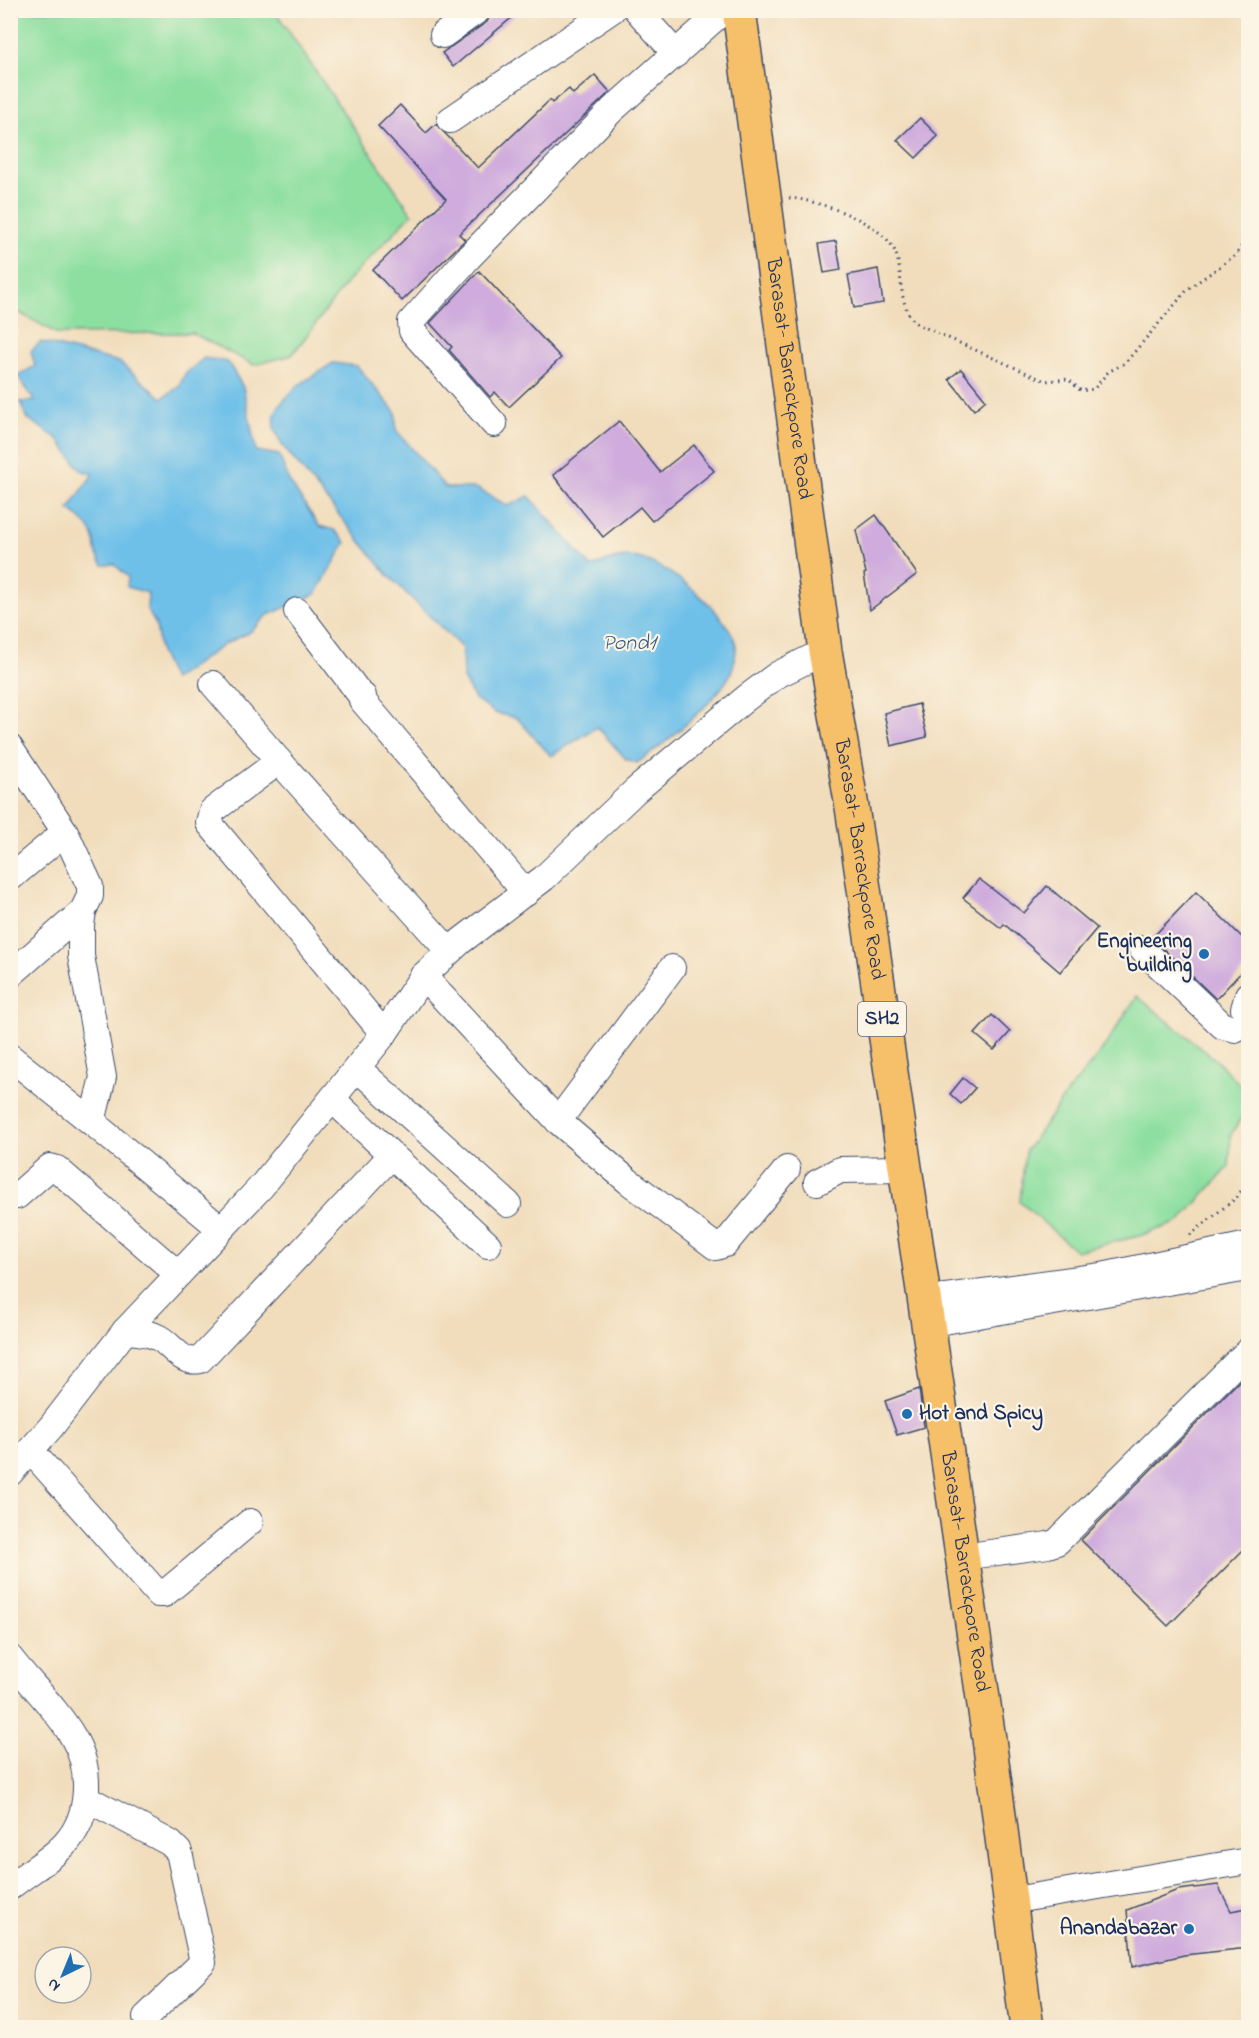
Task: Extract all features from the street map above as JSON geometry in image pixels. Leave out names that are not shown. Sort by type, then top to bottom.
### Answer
[{"type":"main road","name":"Barasat- Barrackpore Road","points":[[739,10],[766,197],[825,651],[852,807],[903,1169],[962,1557],[1027,2028]]},
{"type":"street","points":[[443,35],[478,10]]},
{"type":"street","points":[[450,120],[612,10]]},
{"type":"street","points":[[637,10],[676,54]]},
{"type":"street","points":[[494,424],[412,331],[410,324],[468,258],[612,110],[724,10]]},
{"type":"street","points":[[297,611],[362,697],[526,893]]},
{"type":"street","points":[[10,1473],[31,1451],[125,1331],[261,1187],[384,1034],[423,976],[448,951],[526,893],[635,791],[745,699],[777,675],[825,651]]},
{"type":"street","points":[[213,684],[448,951]]},
{"type":"street","points":[[10,748],[20,780],[66,832],[90,886],[90,896],[83,911],[81,925],[82,971],[103,1077],[94,1114],[94,1124]]},
{"type":"street","points":[[278,760],[212,811],[209,823],[384,1034]]},
{"type":"street","points":[[10,878],[66,832]]},
{"type":"street","points":[[15,963],[83,911]]},
{"type":"street","points":[[1142,949],[1223,1026],[1235,1029],[1248,1019],[1244,1009],[1248,995]]},
{"type":"street","points":[[558,1121],[672,968]]},
{"type":"street","points":[[423,976],[558,1121],[628,1181],[716,1247],[725,1244],[787,1169]]},
{"type":"street","points":[[10,1057],[221,1229]]},
{"type":"street","points":[[357,1068],[508,1204]]},
{"type":"street","points":[[333,1100],[488,1245]]},
{"type":"street","points":[[125,1331],[146,1332],[161,1339],[185,1359],[200,1360],[391,1156]]},
{"type":"street","points":[[11,1198],[50,1167],[57,1169],[178,1274]]},
{"type":"street","points":[[817,1182],[840,1170],[903,1169]]},
{"type":"street","points":[[925,1312],[1248,1245]]},
{"type":"street","points":[[925,1312],[1248,1268]]},
{"type":"street","points":[[962,1557],[1057,1542],[1248,1351]]},
{"type":"street","points":[[31,1451],[158,1594],[164,1594],[250,1522]]},
{"type":"street","points":[[10,1658],[72,1735],[84,1766],[86,1798],[80,1820],[65,1845],[10,1887]]},
{"type":"street","points":[[86,1798],[170,1843],[179,1852],[203,1962],[146,2017]]},
{"type":"street","points":[[1009,1901],[1248,1861]]},
{"type":"path","points":[[766,197],[822,203],[877,231],[891,243],[896,254],[905,308],[917,324],[1045,381],[1068,379],[1082,391],[1094,389],[1108,372],[1125,363],[1188,289],[1236,255],[1248,236]]},
{"type":"path","points":[[1248,1120],[1246,1122],[1248,1125]]},
{"type":"path","points":[[1189,1237],[1236,1198],[1248,1182]]},
{"type":"green space","points":[[10,11],[275,11],[412,214],[348,281],[292,355],[254,365],[192,333],[58,334],[11,308]]},
{"type":"green space","points":[[1137,996],[1216,1060],[1248,1093],[1245,1112],[1231,1134],[1229,1167],[1179,1222],[1139,1236],[1076,1251],[1020,1202],[1025,1152],[1069,1090],[1101,1052]]},
{"type":"water","points":[[41,342],[119,362],[162,398],[179,387],[185,374],[204,358],[228,362],[243,387],[256,451],[279,455],[289,481],[319,526],[334,530],[346,542],[316,594],[268,615],[250,632],[225,644],[173,680],[160,652],[156,625],[147,609],[148,593],[127,587],[128,577],[114,564],[103,565],[90,530],[69,509],[93,474],[81,470],[58,439],[28,419],[20,402],[35,401],[18,376],[35,366],[31,351]]},
{"type":"water","name":"Pond1","points":[[333,363],[357,366],[396,413],[396,430],[446,488],[476,488],[508,506],[529,496],[591,567],[620,558],[630,557],[644,560],[660,567],[693,589],[721,618],[731,632],[736,645],[733,667],[719,691],[677,733],[637,763],[626,759],[597,727],[551,756],[517,718],[495,713],[475,699],[463,679],[462,648],[388,575],[282,445],[274,428],[275,415],[279,406],[297,386]]},
{"type":"building","points":[[493,10],[521,10],[453,67],[442,53],[487,22]]},
{"type":"building","points":[[595,75],[610,92],[459,234],[465,240],[402,301],[373,270],[446,199],[378,126],[400,105],[426,133],[436,124],[478,168],[550,100],[552,103],[569,89],[573,94]]},
{"type":"building","points":[[920,118],[938,136],[916,158],[897,140]]},
{"type":"building","points":[[836,241],[841,270],[824,273],[819,244]]},
{"type":"building","points":[[878,269],[883,303],[854,308],[848,275]]},
{"type":"building","points":[[479,271],[561,358],[509,407],[495,392],[490,397],[449,350],[452,347],[430,323]]},
{"type":"building","points":[[961,369],[986,400],[974,410],[949,379]]},
{"type":"building","points":[[619,421],[660,472],[694,445],[714,471],[652,521],[640,507],[603,537],[553,475]]},
{"type":"building","points":[[876,515],[917,574],[870,610],[864,574],[866,573],[856,530]]},
{"type":"building","points":[[919,704],[927,737],[891,746],[884,713]]},
{"type":"building","points":[[979,879],[1024,913],[1047,886],[1097,928],[1060,972],[1004,924],[1001,928],[963,898]]},
{"type":"building","name":"Engineering building","points":[[1196,892],[1248,943],[1248,965],[1216,999],[1152,938]]},
{"type":"building","points":[[992,1015],[1010,1032],[994,1050],[975,1034]]},
{"type":"building","points":[[963,1078],[975,1088],[961,1104],[950,1094]]},
{"type":"building","points":[[1248,1372],[1248,1545],[1168,1626],[1081,1540]]},
{"type":"building","name":"Hot and Spicy","points":[[919,1389],[924,1427],[897,1435],[885,1401]]},
{"type":"building","name":"Anandabazar","points":[[1218,1885],[1231,1911],[1248,1908],[1248,1948],[1184,1955],[1132,1967],[1127,1910],[1178,1890]]},
{"type":"place","name":"Engineering building","points":[[1204,954]]},
{"type":"place","name":"Hot and Spicy","points":[[907,1414]]},
{"type":"place","name":"Anandabazar","points":[[1189,1929]]}]
